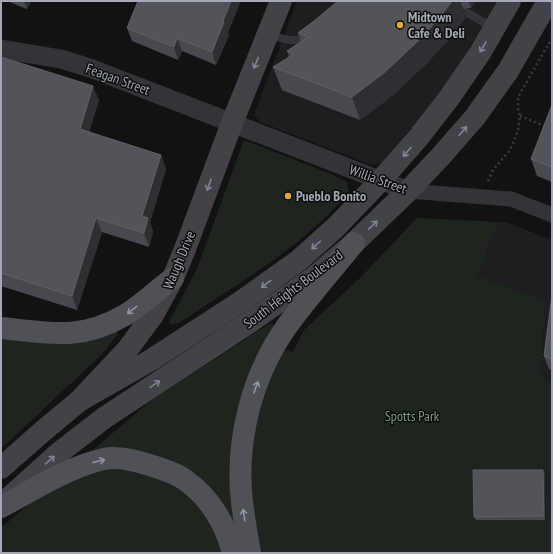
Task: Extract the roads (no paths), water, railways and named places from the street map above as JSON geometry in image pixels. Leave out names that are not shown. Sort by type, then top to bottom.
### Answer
[{"type":"main road","name":"Waugh Drive","points":[[1,468],[43,430],[79,401],[127,350],[153,316],[173,278],[187,244],[232,123],[281,1]]},
{"type":"main road","name":"South Heights Boulevard","points":[[79,401],[157,356],[239,303],[298,261],[336,227],[381,180],[418,138],[449,98],[480,53],[510,1]]},
{"type":"main road","name":"South Heights Boulevard","points":[[1,506],[60,452],[104,418],[250,322],[313,278],[354,243],[408,191],[475,117],[508,71],[548,1]]},
{"type":"main road","points":[[250,553],[242,501],[241,469],[242,438],[250,403],[271,354],[287,326],[354,243]]},
{"type":"main road","points":[[1,328],[75,334],[98,328],[126,315],[173,278]]},
{"type":"main road","points":[[1,506],[81,466],[106,459],[132,460],[160,468],[185,480],[205,498],[220,520],[230,541],[232,553]]},
{"type":"street","name":"Feagan Street","points":[[1,49],[61,59],[90,68],[232,123]]},
{"type":"street","name":"Willia Street","points":[[232,123],[408,191],[510,199],[552,215]]},
{"type":"lane","points":[[468,13],[494,28]]},
{"type":"lane","points":[[268,34],[289,41],[304,39],[314,29]]},
{"type":"place","name":"Midtown Cafe & Deli","points":[[400,25]]},
{"type":"place","name":"Pueblo Bonito","points":[[288,196]]},
{"type":"park label","name":"Spotts Park","points":[[412,416]]}]
